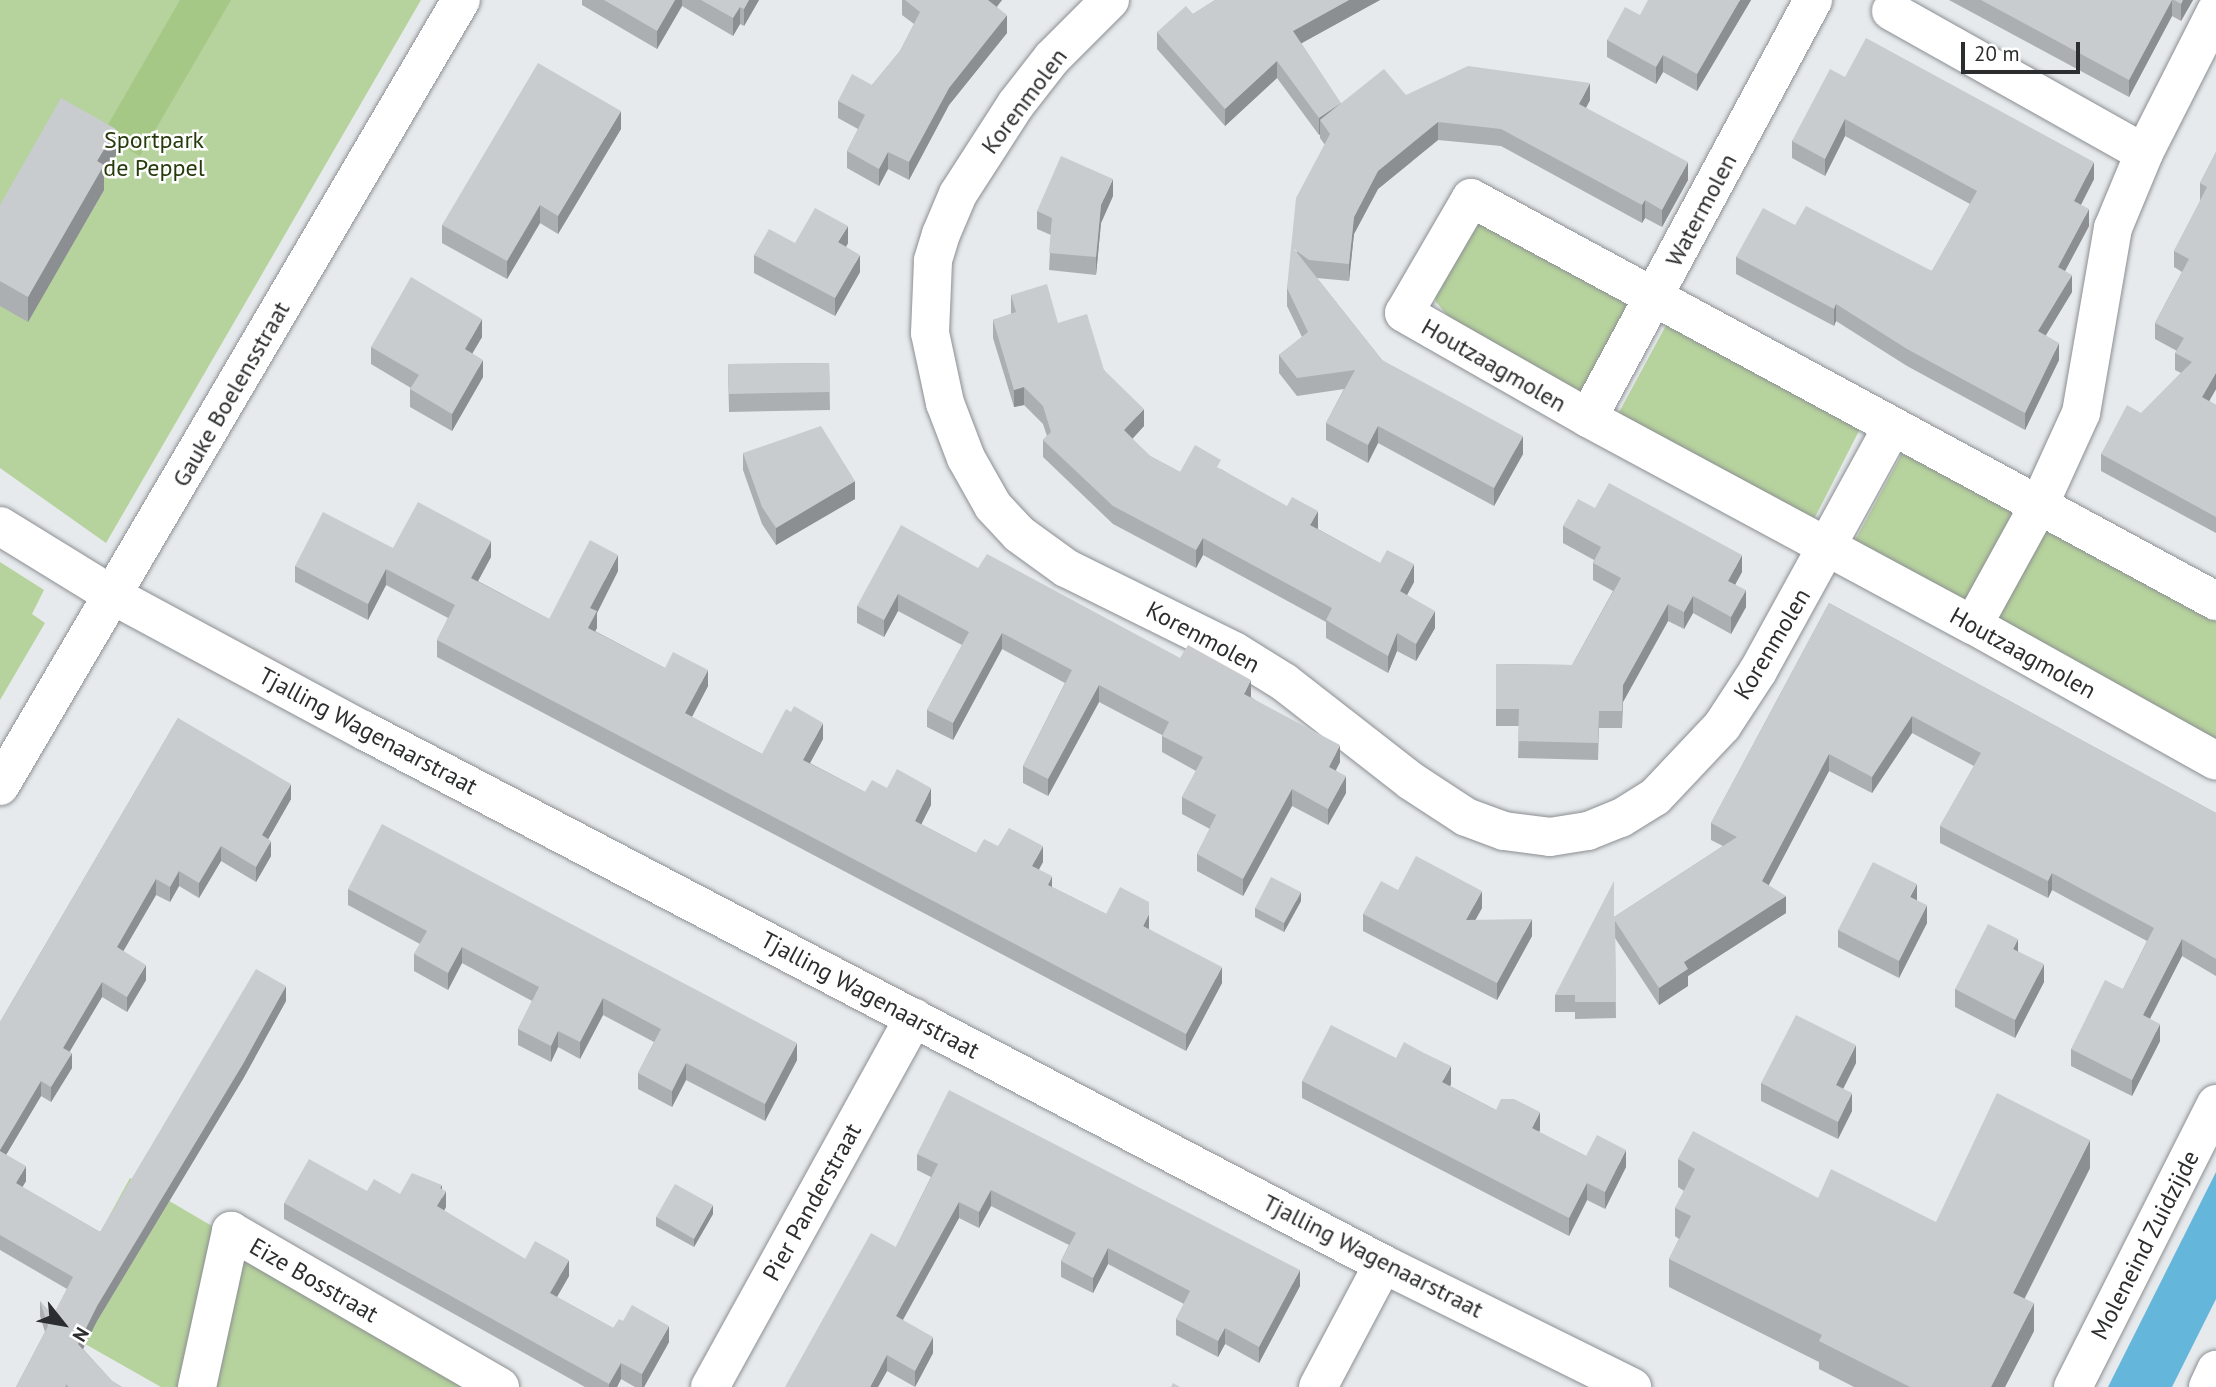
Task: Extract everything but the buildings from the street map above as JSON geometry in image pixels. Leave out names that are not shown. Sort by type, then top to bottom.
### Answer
[{"type":"street","name":"Gauke Boelensstraat","points":[[0,786],[461,0]]},
{"type":"street","name":"Korenmolen","points":[[1110,0],[1052,58],[1016,104],[958,194],[933,261],[930,333],[945,403],[973,470],[993,506],[1019,534],[1066,568],[1234,651],[1284,682],[1412,781],[1466,817],[1504,831],[1550,837],[1588,831],[1621,818],[1655,797],[1683,771],[1722,726],[1829,548]]},
{"type":"street","name":"Watermolen","points":[[1588,418],[1813,0]]},
{"type":"street","points":[[1973,625],[2040,503],[2081,413],[2113,228],[2144,153],[2216,10]]},
{"type":"street","points":[[1891,11],[2144,153]]},
{"type":"street","name":"Houtzaagmolen","points":[[2216,600],[1471,198],[1404,313],[1588,418],[1973,625],[2216,761]]},
{"type":"street","points":[[1829,548],[1892,427]]},
{"type":"street","name":"Tjalling Wagenaarstraat","points":[[0,526],[112,595],[1384,1264],[1632,1387]]},
{"type":"street","name":"Pier Panderstraat","points":[[710,1387],[914,1018]]},
{"type":"street","name":"Moleneind Zuidzijde","points":[[2073,1387],[2216,1104]]},
{"type":"street","name":"Eize Bosstraat","points":[[197,1387],[231,1231],[499,1387]]},
{"type":"street","points":[[1318,1387],[1384,1264]]},
{"type":"street","points":[[2208,1387],[2216,1370]]},
{"type":"green space","name":"Sportpark de Peppel","points":[[0,0],[421,0],[106,543],[0,468]]},
{"type":"green space","points":[[180,0],[231,0],[140,156],[102,135]]},
{"type":"green space","points":[[1479,223],[1634,298],[1583,393],[1452,321],[1436,302],[1435,297]]},
{"type":"green space","points":[[1670,318],[1863,423],[1811,525],[1617,416]]},
{"type":"green space","points":[[1905,448],[2216,621],[2216,742],[1852,546]]},
{"type":"green space","points":[[0,562],[44,590],[32,614],[45,623],[0,700]]},
{"type":"green space","points":[[130,1178],[487,1387],[161,1387],[50,1324]]},
{"type":"water","points":[[2216,1172],[2216,1299],[2172,1387],[2108,1387]]}]
